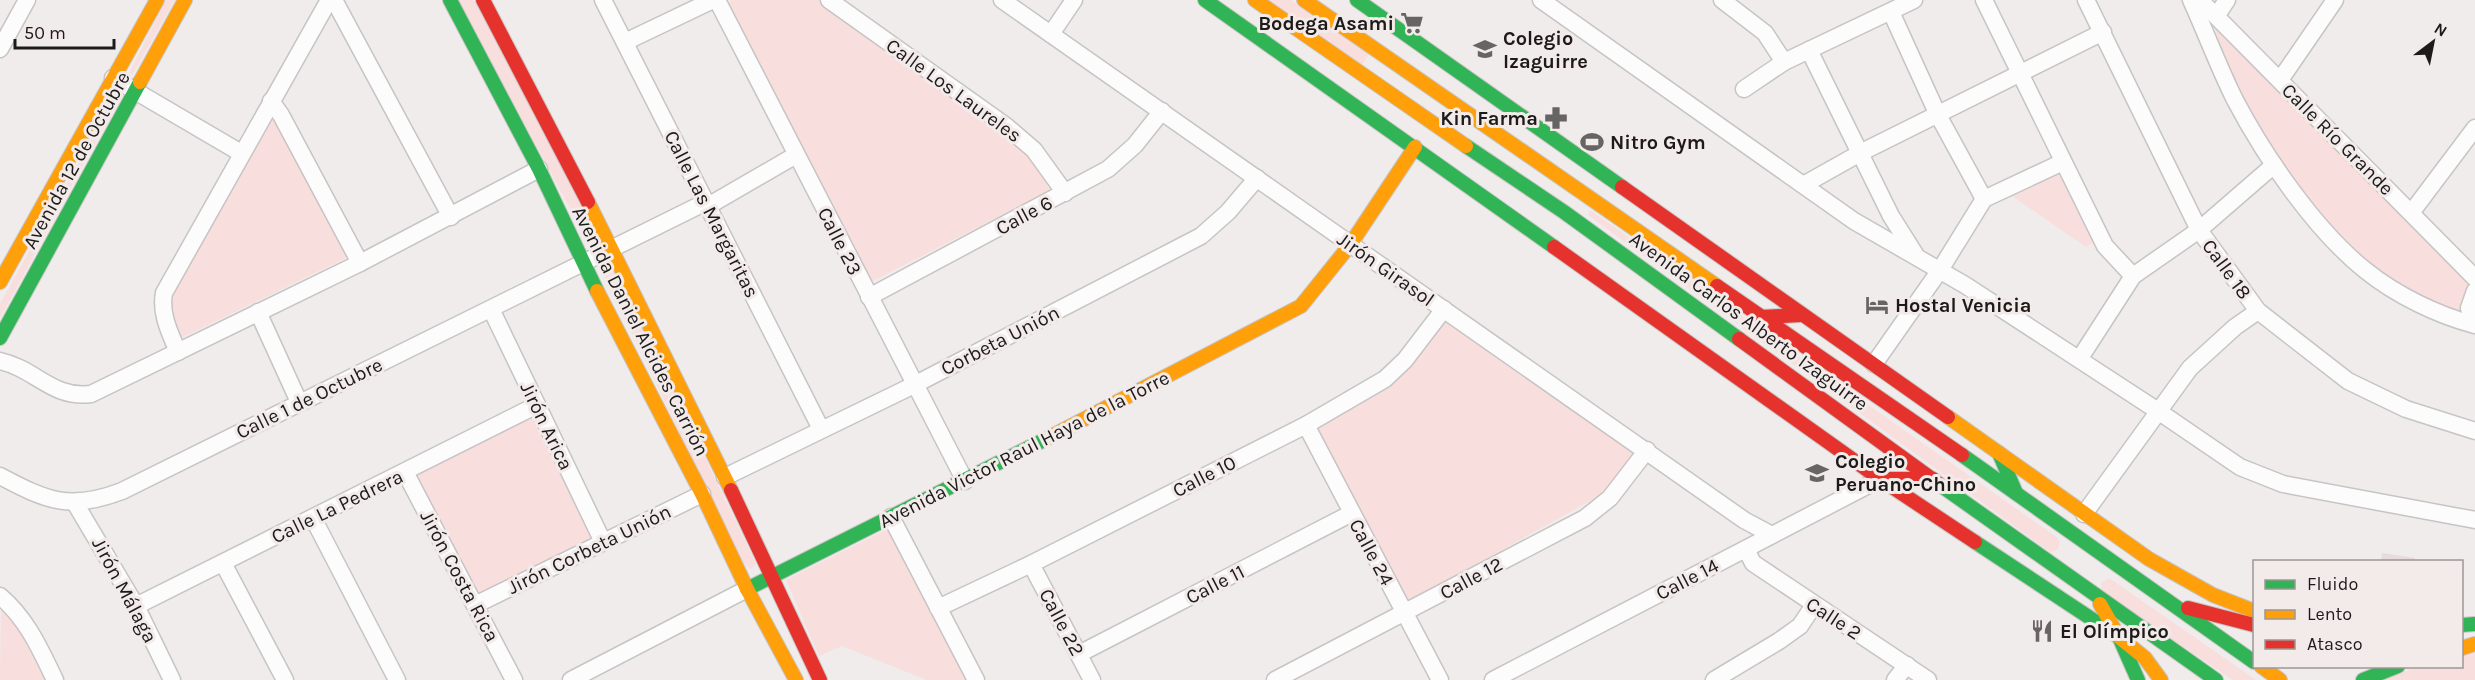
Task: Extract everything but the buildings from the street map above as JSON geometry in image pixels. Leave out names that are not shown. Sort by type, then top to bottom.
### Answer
[{"type":"street","points":[[0,49],[27,0]]},
{"type":"street","name":"Avenida 12 de Octubre","points":[[0,282],[157,0]]},
{"type":"street","name":"Avenida 12 de Octubre","points":[[0,338],[186,0]]},
{"type":"street","points":[[178,352],[167,325],[162,303],[164,293],[329,0]]},
{"type":"street","points":[[334,0],[451,217]]},
{"type":"street","name":"Avenida Daniel Alcides Carrión","points":[[450,0],[539,169],[583,264],[702,494],[747,589],[798,680]]},
{"type":"street","name":"Avenida Daniel Alcides Carrión","points":[[483,0],[612,247],[773,576],[819,676]]},
{"type":"street","name":"Calle Las Margaritas","points":[[603,0],[821,429]]},
{"type":"street","points":[[626,42],[715,0]]},
{"type":"street","name":"Calle 23","points":[[715,0],[965,481]]},
{"type":"street","name":"Calle Los Laureles","points":[[829,0],[1006,126],[1034,150],[1065,194]]},
{"type":"street","name":"Jirón Girasol","points":[[1002,0],[1744,520],[1772,535]]},
{"type":"street","points":[[1051,34],[1074,0]]},
{"type":"street","points":[[1205,0],[1881,479],[2119,637],[2145,658],[2161,680]]},
{"type":"street","name":"Avenida Carlos Alberto Izaguirre","points":[[1255,0],[1564,212],[2049,564],[2216,680]]},
{"type":"street","name":"Avenida Carlos Alberto Izaguirre","points":[[1304,0],[2016,493],[2069,532],[2101,568],[2168,602],[2253,661]]},
{"type":"street","points":[[1541,0],[1854,220],[1940,270],[2080,358],[2240,467],[2283,484],[2475,520]]},
{"type":"street","points":[[1744,89],[1784,62],[1914,0]]},
{"type":"street","points":[[1984,0],[2105,246],[2133,276]]},
{"type":"street","name":"Calle 18","points":[[2086,0],[2199,230],[2258,311],[2348,381],[2406,409],[2475,431]]},
{"type":"street","points":[[2191,0],[2235,100],[2274,165],[2320,226],[2365,270],[2416,302],[2474,324]]},
{"type":"street","name":"Calle Río Grande","points":[[2200,0],[2475,278]]},
{"type":"street","points":[[2217,15],[2227,0]]},
{"type":"street","points":[[2280,80],[2336,0]]},
{"type":"street","name":"Avenida Carlos Alberto Izaguirre","points":[[1367,3],[1801,315],[2149,559],[2186,581],[2240,607],[2253,611]]},
{"type":"street","points":[[1734,3],[1765,33],[1784,62]]},
{"type":"street","points":[[1891,12],[1938,115],[1984,199]]},
{"type":"street","points":[[1805,184],[1862,152],[2103,32]]},
{"type":"street","points":[[1809,50],[1862,152],[1891,216],[1917,257]]},
{"type":"street","points":[[113,78],[241,153]]},
{"type":"street","points":[[271,101],[281,115],[360,263]]},
{"type":"street","name":"Calle 6","points":[[869,297],[1108,169],[1135,145],[1162,111]]},
{"type":"street","points":[[2411,213],[2475,129]]},
{"type":"street","name":"Avenida Victor Raul Haya de la Torre","points":[[572,680],[747,589],[965,481],[1301,306],[1350,245],[1415,147]]},
{"type":"street","name":"Calle 1 de Octubre","points":[[0,476],[47,499],[75,503],[100,500],[583,264],[612,247],[707,204],[796,155]]},
{"type":"street","points":[[1874,364],[1940,270],[1984,199],[2063,162]]},
{"type":"street","points":[[2080,358],[2133,276],[2199,230],[2274,165]]},
{"type":"street","points":[[0,361],[16,365],[59,391],[75,396],[91,394],[360,263],[539,169]]},
{"type":"street","name":"Corbeta Unión","points":[[725,477],[914,384],[1201,236],[1228,212],[1257,178]]},
{"type":"street","points":[[1564,212],[1573,211],[1582,205],[1582,195],[1578,188]]},
{"type":"street","points":[[2474,324],[2469,308],[2475,291]]},
{"type":"street","name":"Jirón Arica","points":[[491,309],[603,542]]},
{"type":"street","name":"Calle 10","points":[[938,608],[1031,564],[1306,425],[1385,379],[1405,360],[1444,309]]},
{"type":"street","points":[[2084,514],[2190,368],[2235,327],[2258,311]]},
{"type":"street","points":[[258,312],[299,402]]},
{"type":"street","points":[[1761,317],[1801,315]]},
{"type":"street","name":"Calle La Pedrera","points":[[136,606],[537,405]]},
{"type":"street","name":"Calle 24","points":[[1306,425],[1440,680]]},
{"type":"street","name":"Calle 12","points":[[1275,680],[1585,518],[1610,498],[1647,450]]},
{"type":"street","points":[[1999,453],[2016,493]]},
{"type":"street","name":"Jirón Costa Rica","points":[[405,472],[514,680]]},
{"type":"street","points":[[1881,479],[1933,479]]},
{"type":"street","name":"Calle 14","points":[[1503,678],[1881,479]]},
{"type":"street","name":"Jirón Corbeta Unión","points":[[475,605],[702,494]]},
{"type":"street","name":"Jirón Málaga","points":[[75,503],[136,606],[172,680]]},
{"type":"street","name":"Calle 11","points":[[1079,654],[1352,513]]},
{"type":"street","points":[[891,517],[976,680]]},
{"type":"street","points":[[313,518],[397,680]]},
{"type":"street","points":[[2049,564],[2066,553],[2071,543],[2069,532]]},
{"type":"street","name":"Calle 2","points":[[1746,549],[1753,563],[1928,680]]},
{"type":"street","points":[[223,563],[285,680]]},
{"type":"street","name":"Calle 22","points":[[1031,564],[1092,680]]},
{"type":"street","points":[[2101,568],[2090,579],[2093,595],[2119,637],[2138,680]]},
{"type":"street","points":[[0,596],[18,613],[29,629],[55,680]]},
{"type":"street","points":[[2168,602],[2253,625]]},
{"type":"street","points":[[1714,680],[1737,675],[1800,626],[1814,605]]},
{"type":"street","points":[[2119,637],[2162,643]]},
{"type":"street","points":[[1894,680],[1907,665]]},
{"type":"street","points":[[2264,668],[2280,680]]},
{"type":"street","points":[[2363,680],[2393,668]]},
{"type":"street","points":[[798,680],[819,676]]},
{"type":"shaded area","points":[[166,0],[175,0],[132,75],[129,73]]},
{"type":"shaded area","points":[[458,0],[474,0],[598,238],[596,245],[587,240]]},
{"type":"shaded area","points":[[731,0],[818,0],[1022,145],[1050,190],[871,282],[728,2]]},
{"type":"shaded area","points":[[1266,0],[1291,0],[1369,54],[1361,67]]},
{"type":"shaded area","points":[[2211,16],[2475,283],[2475,318],[2417,297],[2364,262],[2325,222],[2280,161],[2241,100],[2228,69]]},
{"type":"shaded area","points":[[116,97],[119,99],[0,318],[0,304]]},
{"type":"shaded area","points":[[267,116],[277,118],[350,253],[344,259],[183,337],[176,334],[169,300]]},
{"type":"shaded area","points":[[2062,168],[2096,241],[2086,247],[2009,194]]},
{"type":"shaded area","points":[[1590,210],[2058,538],[2060,542],[2058,549],[2050,552],[1588,215]]},
{"type":"shaded area","points":[[603,261],[611,263],[756,564],[751,569],[744,564],[599,266]]},
{"type":"shaded area","points":[[1450,318],[1637,451],[1608,491],[1408,602],[1310,426],[1397,378],[1439,319]]},
{"type":"shaded area","points":[[533,412],[595,537],[477,597],[411,473]]},
{"type":"shaded area","points":[[890,528],[969,680],[927,680],[842,646],[819,656],[786,580]]},
{"type":"shaded area","points":[[2382,553],[2415,558],[2414,560],[2381,560]]},
{"type":"shaded area","points":[[2109,578],[2256,680],[2233,680],[2102,592],[2101,583]]},
{"type":"shaded area","points":[[1,609],[10,614],[45,680],[0,680]]},
{"type":"shaded area","points":[[2475,652],[2475,680],[2384,680],[2413,668],[2463,668],[2463,655]]},
{"type":"traffic: fast","points":[[450,0],[539,169],[597,291]]},
{"type":"traffic: fast","points":[[1205,0],[1554,247]]},
{"type":"traffic: fast","points":[[1357,0],[1622,187]]},
{"type":"traffic: fast","points":[[0,338],[140,82]]},
{"type":"traffic: fast","points":[[1466,146],[1564,212],[1739,339]]},
{"type":"traffic: fast","points":[[747,589],[1048,438]]},
{"type":"traffic: fast","points":[[1999,453],[2016,493]]},
{"type":"traffic: fast","points":[[1962,455],[2253,661]]},
{"type":"traffic: fast","points":[[1943,487],[2216,680]]},
{"type":"traffic: fast","points":[[1975,542],[2119,637],[2138,680]]},
{"type":"traffic: fast","points":[[2463,625],[2475,624]]},
{"type":"traffic: fast","points":[[2363,680],[2393,668]]},
{"type":"traffic: slow","points":[[0,282],[157,0]]},
{"type":"traffic: slow","points":[[140,82],[185,0]]},
{"type":"traffic: slow","points":[[1255,0],[1466,146]]},
{"type":"traffic: slow","points":[[1304,0],[1717,286]]},
{"type":"traffic: slow","points":[[1048,438],[1301,306],[1350,245],[1415,147]]},
{"type":"traffic: slow","points":[[588,202],[731,490]]},
{"type":"traffic: slow","points":[[597,291],[702,494],[747,589],[796,680]]},
{"type":"traffic: slow","points":[[1948,417],[2149,559],[2213,595],[2253,611]]},
{"type":"traffic: slow","points":[[2100,604],[2119,637],[2145,658],[2161,680]]},
{"type":"traffic: slow","points":[[2463,648],[2475,644]]},
{"type":"traffic: slow","points":[[2264,668],[2280,680]]},
{"type":"traffic: jam","points":[[483,0],[588,202]]},
{"type":"traffic: jam","points":[[1622,187],[1948,417]]},
{"type":"traffic: jam","points":[[1554,247],[1880,479],[1975,542]]},
{"type":"traffic: jam","points":[[1717,286],[1962,455]]},
{"type":"traffic: jam","points":[[1761,317],[1801,315]]},
{"type":"traffic: jam","points":[[1739,339],[1943,487]]},
{"type":"traffic: jam","points":[[1880,479],[1933,479]]},
{"type":"traffic: jam","points":[[731,490],[820,680]]},
{"type":"traffic: jam","points":[[2188,608],[2253,625]]},
{"type":"place","name":"Bodega Asami","points":[[1412,23]]},
{"type":"place","name":"Colegio Izaguirre","points":[[1485,49]]},
{"type":"place","name":"Kin Farma","points":[[1556,118]]},
{"type":"place","name":"Nitro Gym","points":[[1592,142]]},
{"type":"place","name":"Hostal Venicia","points":[[1877,305]]},
{"type":"place","name":"Colegio Peruano-Chino","points":[[1817,473]]},
{"type":"place","name":"El Olímpico","points":[[2042,631]]}]
